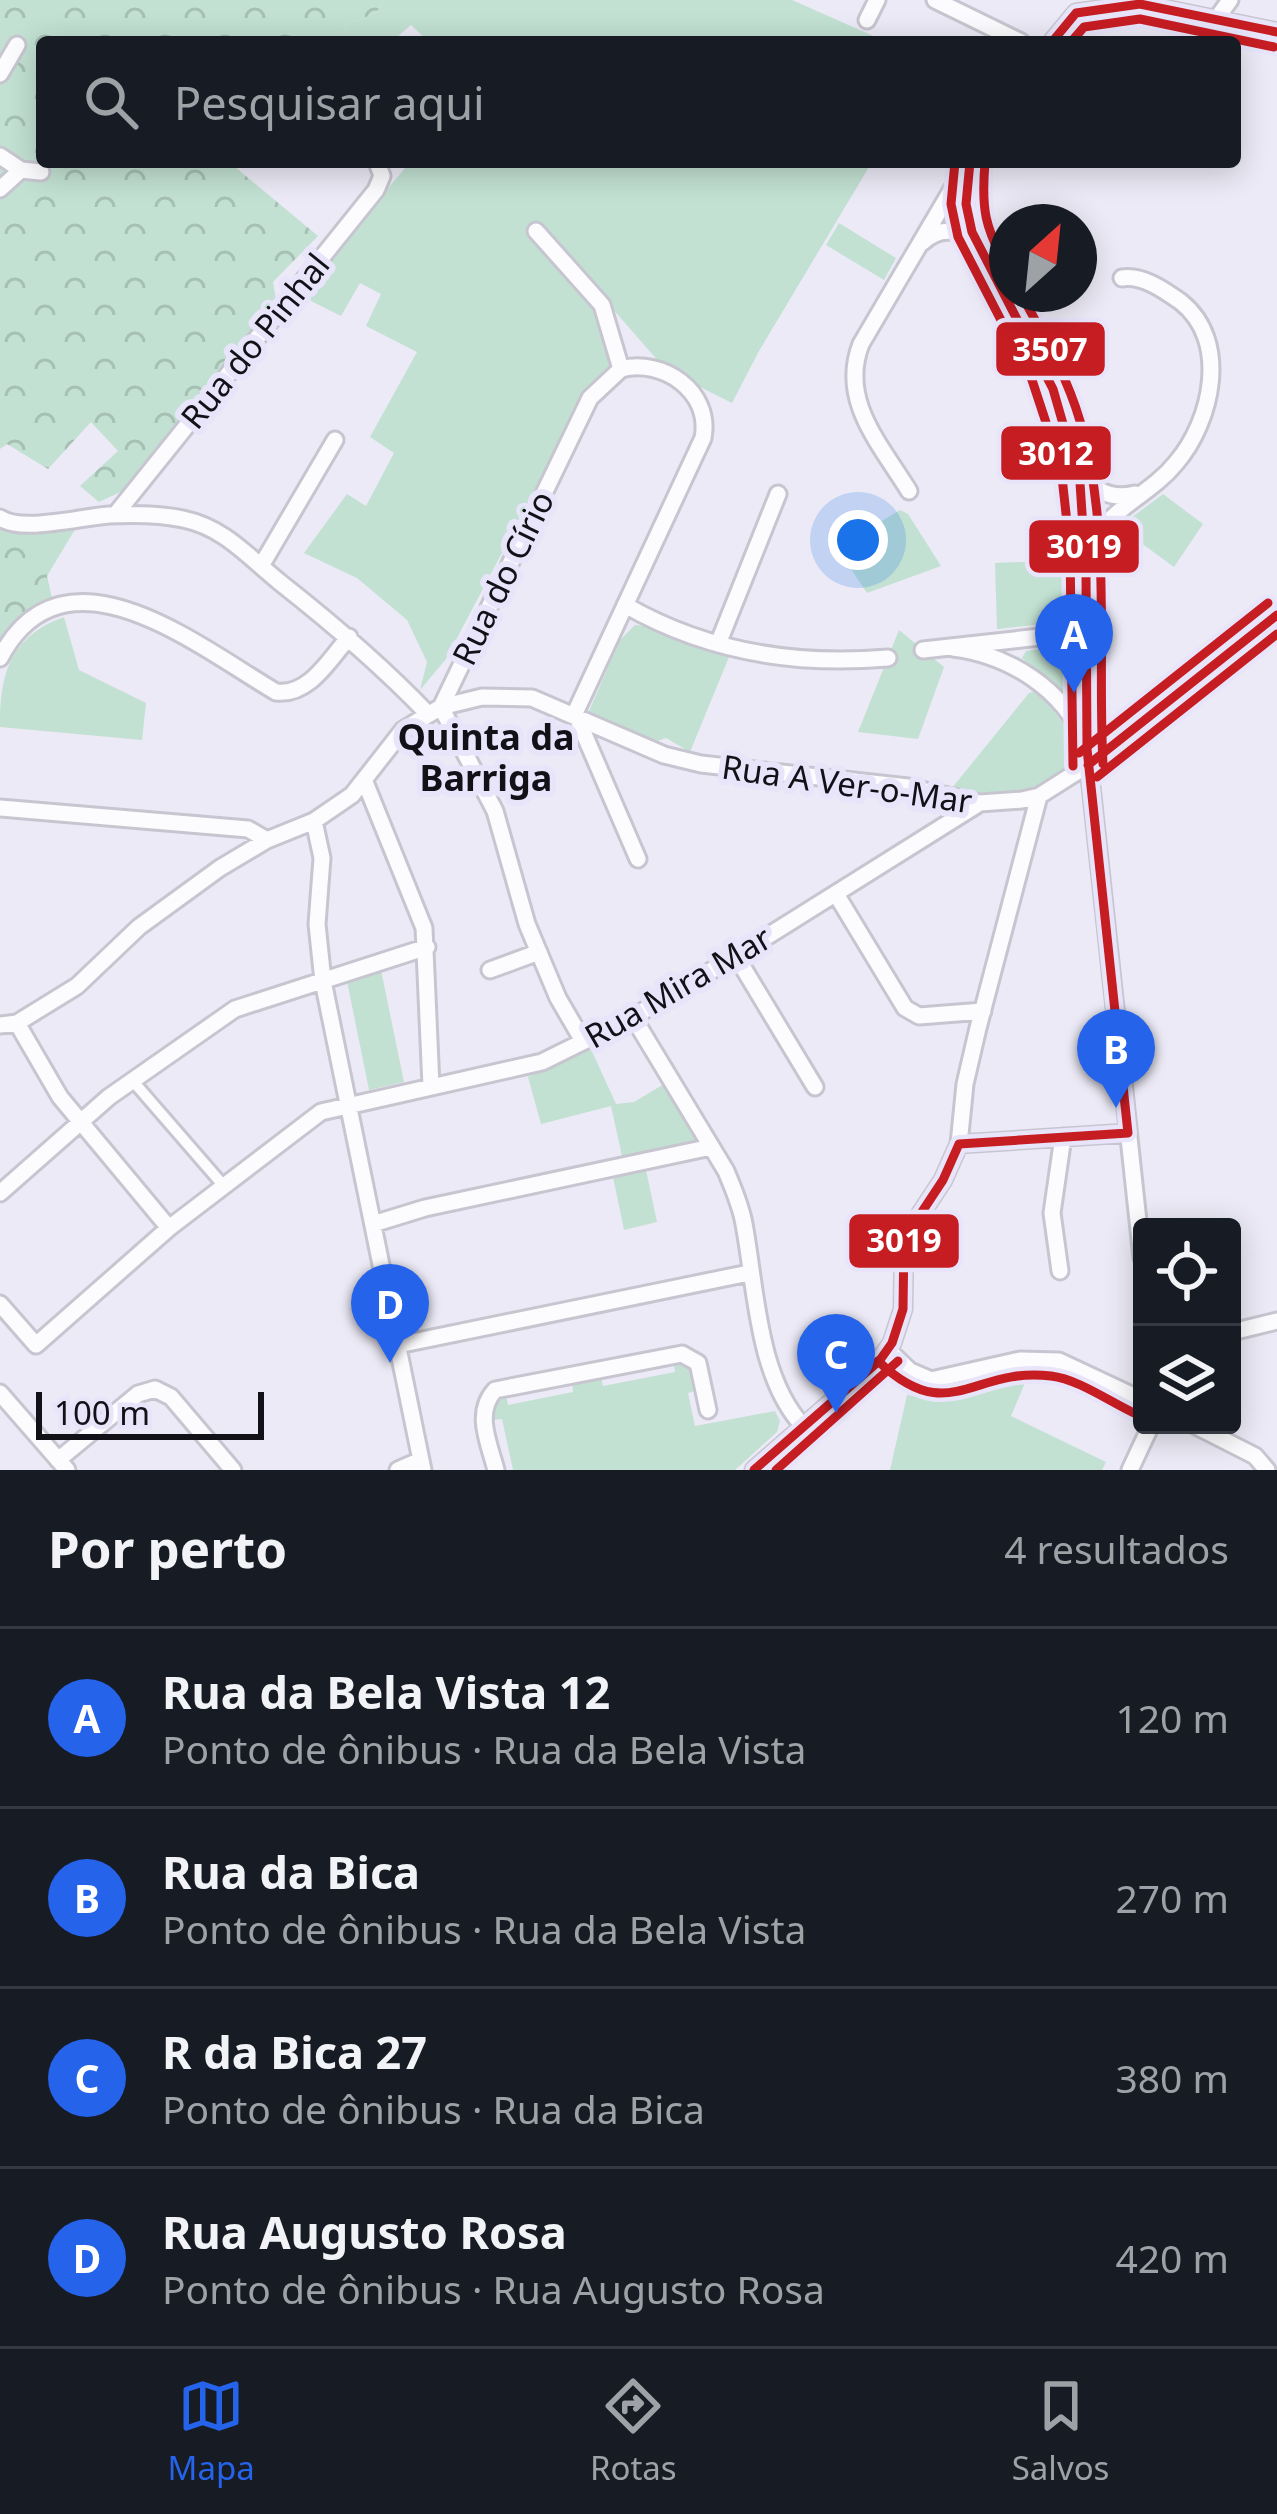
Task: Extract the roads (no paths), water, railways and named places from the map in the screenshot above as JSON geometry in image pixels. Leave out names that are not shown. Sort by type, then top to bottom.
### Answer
[{"type":"street","points":[[867,20],[877,0]]},
{"type":"street","points":[[935,0],[1009,36]]},
{"type":"street","points":[[1204,36],[1229,0]]},
{"type":"street","points":[[1056,36],[1074,7],[1140,2],[1277,32]]},
{"type":"street","points":[[0,74],[17,45]]},
{"type":"street","points":[[0,156],[21,170],[41,172]]},
{"type":"street","name":"Rua do Pinhal","points":[[115,514],[376,190],[382,176],[379,168]]},
{"type":"street","points":[[909,491],[858,409],[851,376],[861,344],[965,168]]},
{"type":"street","points":[[968,168],[965,205],[978,246],[1053,389],[1075,459],[1086,573],[1088,757],[1138,1218]]},
{"type":"street","points":[[0,189],[21,170]]},
{"type":"street","points":[[920,245],[949,230],[978,246]]},
{"type":"street","points":[[536,231],[602,305],[621,369],[634,365],[683,384],[697,394],[706,424],[575,713],[638,860]]},
{"type":"street","points":[[1086,573],[1090,549],[1107,519],[1176,464],[1197,428],[1209,391],[1210,354],[1202,328],[1185,306],[1147,281],[1122,278]]},
{"type":"street","name":"Rua do Círio","points":[[9,1024],[77,986],[139,927],[220,868],[266,840],[314,821],[352,795],[404,730],[434,711],[590,398],[621,369]]},
{"type":"street","points":[[261,566],[335,440]]},
{"type":"street","points":[[1075,459],[1088,482],[1105,494],[1122,497],[1144,491]]},
{"type":"street","points":[[718,644],[778,494]]},
{"type":"street","points":[[0,518],[22,524],[115,514],[196,522],[225,536],[434,711],[495,812],[526,924],[583,1041]]},
{"type":"street","points":[[0,658],[20,631],[41,615],[78,602],[104,602],[142,614],[276,692],[289,693],[306,686],[349,638]]},
{"type":"street","points":[[625,605],[718,644],[789,659],[888,658]]},
{"type":"street","name":"Rua A Ver-o-Mar","points":[[434,711],[482,697],[532,698],[664,754],[701,764],[908,787],[980,803],[1039,796],[1277,615]]},
{"type":"street","points":[[923,650],[1085,632]]},
{"type":"street","points":[[953,648],[994,657],[1037,682],[1072,716],[1088,757]]},
{"type":"street","points":[[365,782],[424,928],[431,1086]]},
{"type":"street","points":[[754,1470],[888,1350],[903,1309],[902,1248],[913,1221],[944,1180],[958,1144],[965,1084],[1039,796]]},
{"type":"street","name":"Rua Mira Mar","points":[[0,1304],[36,1345],[169,1228],[320,1112],[542,1062],[633,1017],[980,803]]},
{"type":"street","points":[[0,808],[248,829],[266,840]]},
{"type":"street","points":[[314,821],[322,858],[317,924],[323,981],[422,1465],[398,1470]]},
{"type":"street","points":[[836,894],[905,1008],[920,1016],[983,1011]]},
{"type":"street","points":[[0,1193],[132,1080],[235,1009],[427,947]]},
{"type":"street","points":[[490,970],[539,952]]},
{"type":"street","points":[[736,956],[815,1087]]},
{"type":"street","points":[[633,1017],[726,1171],[744,1221],[749,1274],[781,1396],[804,1427]]},
{"type":"street","points":[[9,1024],[80,1122],[169,1228]]},
{"type":"street","points":[[132,1080],[223,1185]]},
{"type":"street","points":[[958,1144],[1128,1133]]},
{"type":"street","points":[[1060,1271],[1052,1213],[1063,1137]]},
{"type":"street","points":[[373,1224],[425,1208],[711,1147]]},
{"type":"street","points":[[398,1345],[749,1274]]},
{"type":"street","points":[[1241,1330],[1277,1321]]},
{"type":"street","points":[[888,1350],[918,1377],[931,1380],[1020,1360],[1059,1361],[1133,1396]]},
{"type":"street","points":[[496,1470],[483,1415],[495,1390],[682,1354],[698,1363],[708,1410]]},
{"type":"street","points":[[0,1393],[62,1465],[138,1394],[155,1389],[171,1397],[232,1470]]},
{"type":"street","points":[[1130,1470],[1147,1434]]},
{"type":"street","points":[[1212,1434],[1255,1456],[1267,1470]]},
{"type":"place","name":"Rua da Bela Vista 12","points":[[1074,693]]},
{"type":"place","name":"Rua da Bica","points":[[1116,1108]]},
{"type":"place","name":"Rua Augusto Rosa","points":[[390,1363]]},
{"type":"place","name":"R da Bica 27","points":[[836,1413]]},
{"type":"district","name":"Quinta da Barriga","points":[[486,758]]}]
